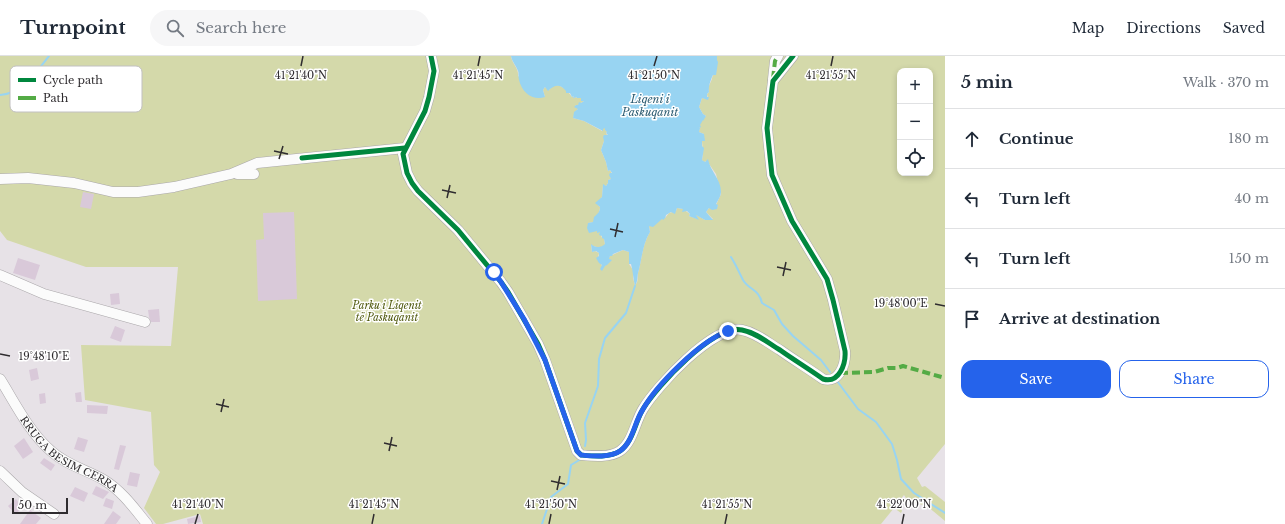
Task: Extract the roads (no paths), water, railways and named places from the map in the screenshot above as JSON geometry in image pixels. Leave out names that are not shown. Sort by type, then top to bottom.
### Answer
[{"type":"street","points":[[431,56],[434,71],[430,97],[418,126],[405,148],[404,154],[404,161],[412,183],[427,201],[458,230],[501,282],[524,319],[545,360],[577,451],[581,455],[590,456],[613,454],[620,451],[630,439],[642,409],[665,380],[701,348],[720,334],[736,330],[756,335],[826,380],[834,379],[838,376],[844,364],[845,351],[827,279],[792,221],[772,175],[767,128],[775,61],[778,56]]},
{"type":"street","points":[[773,81],[793,56]]},
{"type":"street","points":[[0,179],[28,178],[74,183],[113,192],[126,193],[174,187],[231,174],[257,163],[405,148]]},
{"type":"street","points":[[231,174],[254,174]]},
{"type":"street","points":[[0,275],[44,294],[145,322]]},
{"type":"street","name":"RRUGA BESIM CERRA","points":[[0,379],[32,430],[52,452],[104,480],[115,488],[126,497],[146,524]]},
{"type":"street","points":[[0,471],[22,492],[54,514]]},
{"type":"water","name":"Liqeni i Paskuqanit","points":[[511,56],[717,56],[718,62],[716,75],[713,75],[711,81],[709,92],[707,94],[707,97],[709,97],[708,100],[702,98],[699,107],[706,116],[700,125],[701,127],[699,128],[699,132],[704,134],[705,141],[702,141],[702,146],[704,148],[702,160],[705,162],[708,159],[721,187],[721,192],[716,204],[718,205],[717,209],[712,210],[709,208],[706,212],[713,220],[705,220],[696,215],[699,220],[689,216],[690,214],[687,211],[682,212],[683,209],[677,208],[675,214],[671,212],[666,215],[664,220],[662,219],[653,227],[649,226],[650,232],[644,247],[635,286],[631,264],[629,264],[629,252],[623,250],[610,256],[609,259],[612,260],[602,271],[600,269],[602,265],[596,258],[599,256],[599,253],[596,251],[592,252],[591,244],[596,247],[600,247],[605,244],[604,239],[599,235],[600,232],[597,233],[597,231],[589,233],[587,228],[588,223],[593,222],[594,217],[600,210],[600,207],[595,203],[602,197],[603,184],[606,186],[608,180],[611,179],[609,175],[612,173],[610,170],[608,171],[601,150],[604,141],[603,137],[604,135],[608,135],[605,128],[603,131],[584,121],[573,118],[574,112],[578,109],[574,107],[578,105],[579,102],[581,103],[584,101],[581,101],[581,98],[573,98],[574,96],[572,97],[570,93],[566,93],[562,87],[555,86],[548,91],[545,87],[543,90],[545,97],[541,98],[532,97],[525,92],[520,85],[518,72]]},
{"type":"waterway","points":[[41,66],[49,56]]},
{"type":"waterway","points":[[0,95],[10,92]]},
{"type":"waterway","points":[[731,257],[745,283],[759,295],[762,303],[774,310],[782,324],[793,336],[821,360],[830,372]]},
{"type":"waterway","points":[[585,446],[585,423],[598,386],[599,359],[605,338],[626,313],[635,286]]},
{"type":"waterway","points":[[837,381],[858,409],[876,422],[892,444],[901,479],[914,493],[945,513]]},
{"type":"waterway","points":[[542,524],[551,497],[568,484],[571,465],[581,459]]},
{"type":"park label","name":"Parku i Liqenit të Paskuqanit","points":[[387,310]]}]
